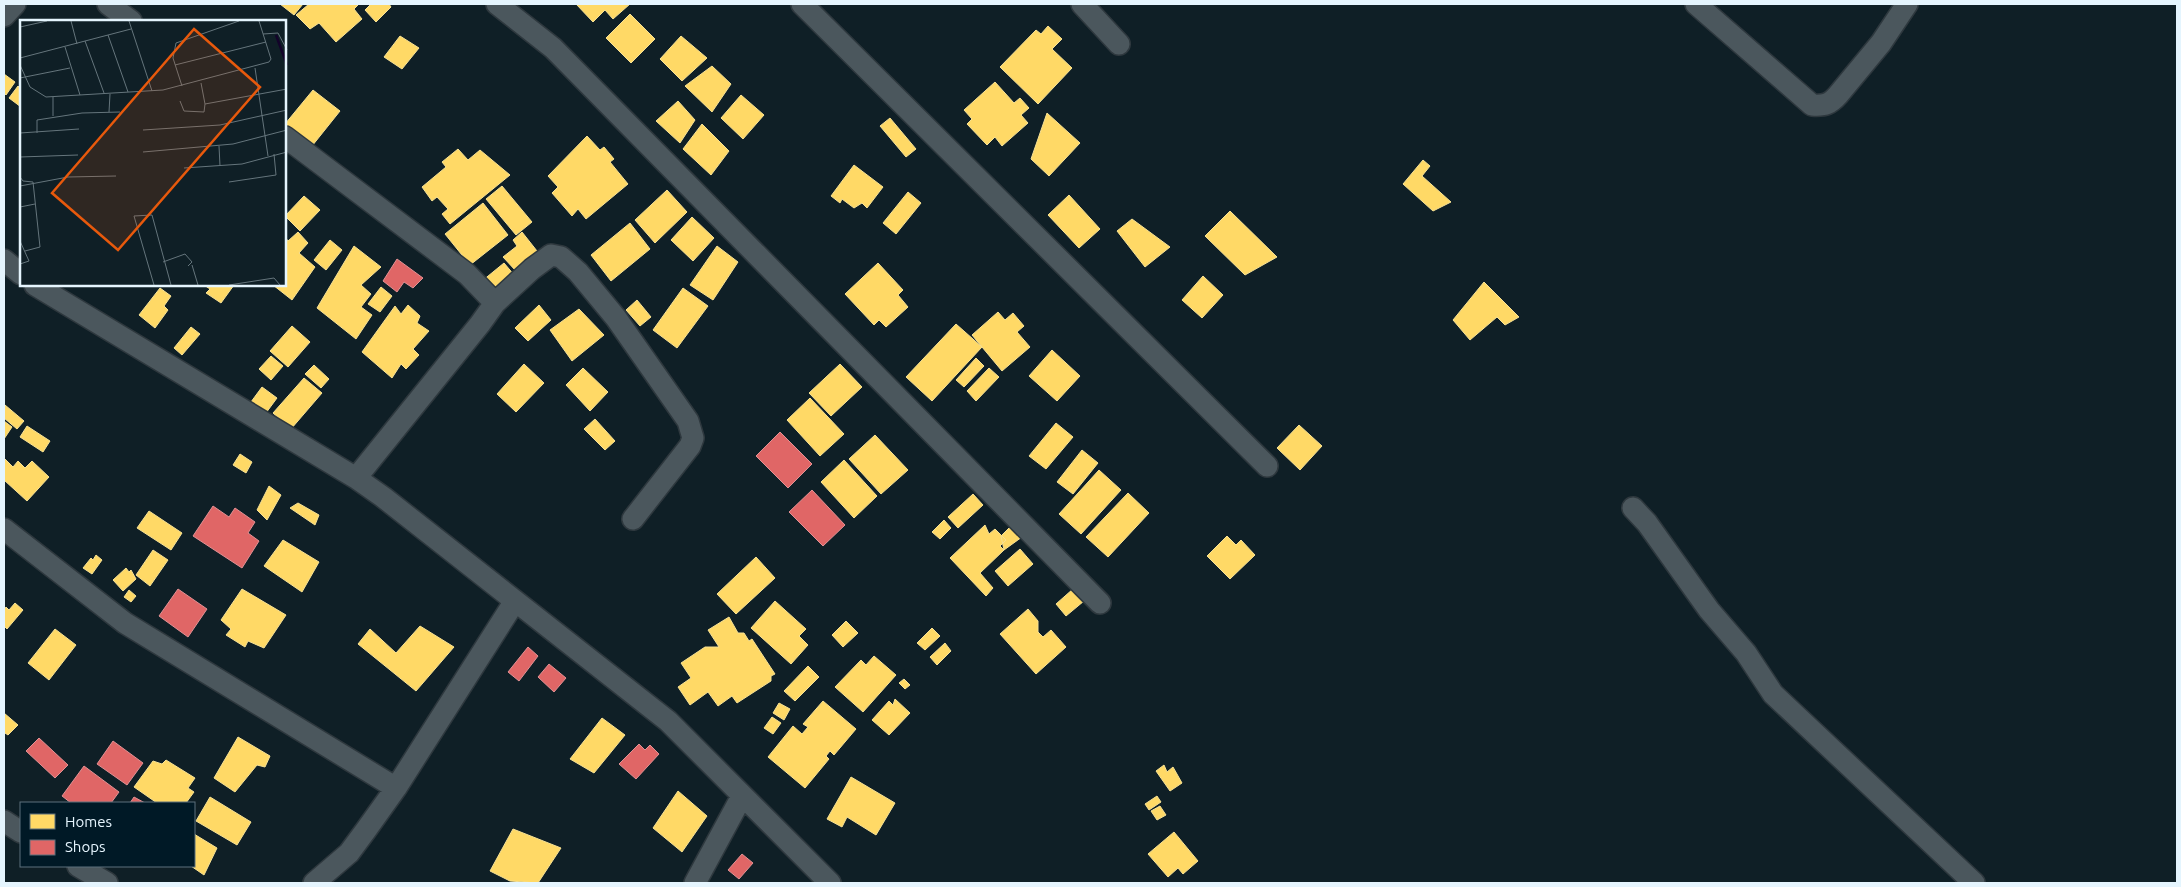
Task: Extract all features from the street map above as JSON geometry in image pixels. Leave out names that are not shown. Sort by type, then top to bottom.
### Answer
[{"type":"street","points":[[4,16],[15,4]]},
{"type":"street","points":[[108,4],[130,20]]},
{"type":"street","points":[[497,4],[553,48],[1100,603]]},
{"type":"street","points":[[802,4],[1267,466]]},
{"type":"street","points":[[1082,4],[1119,44]]},
{"type":"street","points":[[1696,4],[1812,105],[1825,105],[1831,103],[1881,43],[1907,4]]},
{"type":"street","points":[[286,138],[467,274],[495,303]]},
{"type":"street","points":[[356,478],[495,303],[532,269],[551,255],[561,257],[578,272],[616,318],[688,421],[693,438],[690,446],[634,519]]},
{"type":"street","points":[[4,260],[20,273]]},
{"type":"street","points":[[37,286],[356,478],[383,497],[668,721],[830,883]]},
{"type":"street","points":[[1633,508],[1647,523],[1700,598],[1746,654],[1773,694],[1974,883]]},
{"type":"street","points":[[4,529],[125,623],[396,788]]},
{"type":"street","points":[[314,883],[349,853],[396,788],[515,601]]},
{"type":"street","points":[[695,883],[742,796]]},
{"type":"street","points":[[4,821],[20,831]]},
{"type":"street","points":[[80,867],[106,883]]},
{"type":"building: Homes","points":[[280,4],[303,4],[294,15]]},
{"type":"building: Homes","points":[[309,4],[359,4],[354,9],[362,19],[336,42],[319,23],[310,29],[296,15]]},
{"type":"building: Homes","points":[[371,4],[389,4],[391,7],[376,22],[365,10]]},
{"type":"building: Homes","points":[[576,4],[630,4],[613,19],[605,10],[593,22]]},
{"type":"building: Homes","points":[[630,14],[655,39],[631,63],[606,38]]},
{"type":"building: Homes","points":[[1048,26],[1062,39],[1052,49],[1072,68],[1038,104],[1000,67],[1036,30],[1041,34]]},
{"type":"building: Homes","points":[[400,36],[419,48],[402,69],[384,57]]},
{"type":"building: Homes","points":[[681,36],[707,58],[682,81],[660,59]]},
{"type":"building: Homes","points":[[712,66],[731,84],[712,112],[685,86]]},
{"type":"building: Homes","points":[[4,74],[15,82],[6,95],[4,93]]},
{"type":"building: Homes","points":[[995,82],[1014,103],[1020,98],[1029,108],[1021,115],[1028,123],[1002,146],[995,137],[987,145],[967,124],[972,119],[964,110]]},
{"type":"building: Homes","points":[[18,86],[20,88],[20,106],[9,98]]},
{"type":"building: Homes","points":[[313,90],[340,111],[312,146],[286,125]]},
{"type":"building: Homes","points":[[741,95],[764,115],[743,139],[721,118]]},
{"type":"building: Homes","points":[[678,101],[695,120],[680,143],[656,121]]},
{"type":"building: Homes","points":[[1047,113],[1080,143],[1049,176],[1031,159]]},
{"type":"building: Homes","points":[[890,118],[916,149],[906,157],[880,126]]},
{"type":"building: Homes","points":[[702,124],[729,151],[711,175],[683,149]]},
{"type":"building: Homes","points":[[587,136],[600,150],[604,147],[614,159],[610,162],[628,184],[586,219],[578,209],[572,216],[552,193],[558,187],[548,176]]},
{"type":"building: Homes","points":[[458,149],[468,160],[480,150],[510,175],[450,224],[442,214],[448,209],[437,197],[432,201],[422,187],[446,167],[442,162]]},
{"type":"building: Homes","points":[[1423,160],[1430,166],[1422,176],[1451,202],[1433,211],[1403,184]]},
{"type":"building: Homes","points":[[854,165],[883,187],[867,208],[862,203],[854,208],[842,199],[840,203],[831,196]]},
{"type":"building: Homes","points":[[502,186],[532,222],[516,235],[486,199]]},
{"type":"building: Homes","points":[[667,190],[687,212],[655,243],[635,220]]},
{"type":"building: Homes","points":[[908,192],[921,203],[896,234],[883,223]]},
{"type":"building: Homes","points":[[1069,195],[1100,229],[1079,248],[1048,215]]},
{"type":"building: Homes","points":[[304,196],[320,210],[300,231],[286,215]]},
{"type":"building: Homes","points":[[483,203],[508,235],[470,265],[445,234]]},
{"type":"building: Homes","points":[[1230,211],[1277,257],[1245,275],[1205,236]]},
{"type":"building: Homes","points":[[692,217],[714,238],[693,261],[671,240]]},
{"type":"building: Homes","points":[[1132,219],[1170,247],[1145,267],[1117,231]]},
{"type":"building: Homes","points":[[630,223],[650,249],[611,281],[591,255]]},
{"type":"building: Homes","points":[[298,232],[308,243],[299,253],[315,267],[292,300],[274,286],[286,286],[286,238],[288,241]]},
{"type":"building: Homes","points":[[522,232],[537,251],[516,271],[503,257],[517,246],[513,240]]},
{"type":"building: Homes","points":[[330,240],[342,250],[326,270],[314,260]]},
{"type":"building: Homes","points":[[354,246],[381,267],[361,285],[371,294],[361,307],[372,315],[356,339],[317,308]]},
{"type":"building: Homes","points":[[717,246],[738,262],[713,300],[690,285]]},
{"type":"building: Homes","points":[[504,263],[515,276],[493,294],[482,281]]},
{"type":"building: Homes","points":[[878,263],[903,290],[898,295],[908,307],[886,327],[879,320],[874,325],[845,294]]},
{"type":"building: Homes","points":[[1203,276],[1223,295],[1202,318],[1182,300]]},
{"type":"building: Homes","points":[[1484,282],[1519,317],[1505,325],[1497,317],[1470,340],[1453,320]]},
{"type":"building: Homes","points":[[206,286],[233,286],[221,303],[206,293],[210,289]]},
{"type":"building: Homes","points":[[381,287],[392,296],[380,312],[368,304]]},
{"type":"building: Homes","points":[[160,288],[171,296],[164,306],[168,310],[155,328],[139,315]]},
{"type":"building: Homes","points":[[683,288],[708,306],[677,348],[653,330]]},
{"type":"building: Homes","points":[[637,300],[651,317],[640,326],[626,310]]},
{"type":"building: Homes","points":[[408,305],[420,316],[417,323],[429,331],[413,349],[419,355],[406,369],[401,364],[392,378],[362,352],[395,306],[401,314]]},
{"type":"building: Homes","points":[[539,305],[551,320],[528,341],[515,328]]},
{"type":"building: Homes","points":[[579,309],[604,335],[572,361],[550,330]]},
{"type":"building: Homes","points":[[998,312],[1005,320],[1013,313],[1024,326],[1017,332],[1030,347],[1002,371],[972,335]]},
{"type":"building: Homes","points":[[956,324],[982,347],[932,401],[906,377]]},
{"type":"building: Homes","points":[[292,326],[310,342],[288,367],[270,351]]},
{"type":"building: Homes","points":[[191,327],[200,334],[182,355],[174,348]]},
{"type":"building: Homes","points":[[1052,350],[1080,376],[1057,401],[1029,376]]},
{"type":"building: Homes","points":[[271,356],[283,366],[271,380],[259,369]]},
{"type":"building: Homes","points":[[976,358],[984,366],[964,387],[956,380]]},
{"type":"building: Homes","points":[[524,364],[544,383],[516,412],[497,394]]},
{"type":"building: Homes","points":[[840,364],[862,387],[831,416],[809,393]]},
{"type":"building: Homes","points":[[314,365],[329,379],[321,388],[305,374]]},
{"type":"building: Homes","points":[[583,368],[608,392],[590,411],[566,385]]},
{"type":"building: Homes","points":[[989,368],[999,377],[976,401],[967,391]]},
{"type":"building: Homes","points":[[304,378],[322,393],[291,429],[273,413]]},
{"type":"building: Homes","points":[[262,387],[277,398],[263,417],[248,406]]},
{"type":"building: Homes","points":[[810,398],[844,434],[820,456],[787,420]]},
{"type":"building: Homes","points":[[5,405],[24,421],[17,429],[4,418]]},
{"type":"building: Homes","points":[[595,419],[615,441],[605,450],[584,429]]},
{"type":"building: Homes","points":[[4,421],[12,427],[4,439]]},
{"type":"building: Homes","points":[[1056,423],[1073,437],[1046,469],[1029,456]]},
{"type":"building: Homes","points":[[1299,425],[1322,446],[1300,470],[1277,448]]},
{"type":"building: Homes","points":[[27,426],[50,441],[43,452],[20,437]]},
{"type":"building: Homes","points":[[875,435],[908,470],[881,494],[849,459]]},
{"type":"building: Homes","points":[[1082,450],[1098,463],[1073,494],[1057,482]]},
{"type":"building: Homes","points":[[240,454],[252,462],[246,473],[233,465]]},
{"type":"building: Homes","points":[[4,458],[13,467],[18,461],[25,468],[32,461],[49,477],[27,501],[4,480]]},
{"type":"building: Homes","points":[[844,460],[877,496],[854,518],[821,482]]},
{"type":"building: Homes","points":[[1099,470],[1121,490],[1081,534],[1059,514]]},
{"type":"building: Homes","points":[[269,486],[281,495],[267,520],[257,510]]},
{"type":"building: Homes","points":[[1128,493],[1149,513],[1108,557],[1086,537]]},
{"type":"building: Homes","points":[[973,494],[983,505],[958,528],[948,517]]},
{"type":"building: Homes","points":[[298,503],[319,515],[315,525],[290,508]]},
{"type":"building: Homes","points":[[149,511],[182,533],[171,550],[137,528]]},
{"type":"building: Homes","points":[[944,520],[951,528],[940,539],[932,532]]},
{"type":"building: Homes","points":[[1013,524],[1022,537],[1004,550],[1001,536]]},
{"type":"building: Homes","points":[[985,525],[989,534],[995,529],[1006,540],[1000,546],[1004,550],[980,573],[993,588],[986,596],[950,558]]},
{"type":"building: Homes","points":[[1227,536],[1236,545],[1241,540],[1255,555],[1230,579],[1207,556]]},
{"type":"building: Homes","points":[[283,540],[319,562],[302,592],[264,566]]},
{"type":"building: Homes","points":[[1020,549],[1033,564],[1008,586],[995,571]]},
{"type":"building: Homes","points":[[153,550],[168,560],[150,586],[136,575]]},
{"type":"building: Homes","points":[[96,555],[102,560],[92,574],[83,568]]},
{"type":"building: Homes","points":[[756,557],[775,578],[736,614],[717,594]]},
{"type":"building: Homes","points":[[126,568],[129,572],[131,570],[136,579],[123,591],[113,580]]},
{"type":"building: Homes","points":[[242,589],[286,615],[264,648],[248,641],[245,647],[226,635],[231,629],[221,620]]},
{"type":"building: Homes","points":[[1073,589],[1084,601],[1066,616],[1056,604]]},
{"type":"building: Homes","points":[[129,590],[136,596],[131,602],[124,597]]},
{"type":"building: Homes","points":[[775,601],[806,629],[799,636],[808,645],[791,664],[751,628]]},
{"type":"building: Homes","points":[[15,603],[23,610],[7,629],[4,626],[4,610],[6,607],[9,610]]},
{"type":"building: Homes","points":[[1028,609],[1038,621],[1038,632],[1043,637],[1051,630],[1066,647],[1036,674],[1000,634]]},
{"type":"building: Homes","points":[[729,617],[738,633],[744,633],[749,641],[752,639],[775,674],[771,676],[771,681],[737,703],[732,696],[718,706],[708,692],[690,705],[678,687],[691,678],[681,663],[705,647],[719,647],[708,630]]},
{"type":"building: Homes","points":[[846,621],[858,633],[843,647],[832,635]]},
{"type":"building: Homes","points":[[420,626],[454,647],[416,691],[358,644],[370,629],[396,653]]},
{"type":"building: Homes","points":[[932,628],[940,636],[925,650],[917,643]]},
{"type":"building: Homes","points":[[55,629],[76,645],[49,680],[28,663]]},
{"type":"building: Homes","points":[[945,643],[951,651],[937,665],[930,657]]},
{"type":"building: Homes","points":[[874,656],[896,675],[863,712],[835,687],[861,660],[866,665]]},
{"type":"building: Homes","points":[[808,666],[819,677],[795,701],[784,691]]},
{"type":"building: Homes","points":[[904,679],[910,685],[905,689],[899,683]]},
{"type":"building: Homes","points":[[895,699],[910,713],[889,735],[872,720],[889,701],[893,705]]},
{"type":"building: Homes","points":[[823,701],[856,729],[834,755],[830,751],[826,756],[829,759],[805,788],[768,757],[793,726],[802,734],[808,727],[803,724]]},
{"type":"building: Homes","points":[[779,703],[790,709],[784,720],[773,713]]},
{"type":"building: Homes","points":[[4,713],[18,725],[8,735],[5,733],[4,735]]},
{"type":"building: Homes","points":[[772,717],[781,723],[773,734],[764,728]]},
{"type":"building: Homes","points":[[602,718],[625,735],[594,773],[570,759]]},
{"type":"building: Homes","points":[[238,737],[270,756],[265,767],[257,765],[235,792],[214,778]]},
{"type":"building: Homes","points":[[166,760],[195,778],[188,788],[194,792],[187,802],[156,802],[134,787],[153,761],[162,764]]},
{"type":"building: Homes","points":[[1164,765],[1167,772],[1173,767],[1182,783],[1170,791],[1156,771]]},
{"type":"building: Homes","points":[[851,777],[895,803],[876,835],[847,817],[842,827],[827,819]]},
{"type":"building: Homes","points":[[678,791],[707,816],[682,852],[653,828]]},
{"type":"building: Homes","points":[[1157,796],[1161,802],[1149,810],[1145,804]]},
{"type":"building: Homes","points":[[210,797],[251,822],[237,845],[196,821]]},
{"type":"building: Homes","points":[[1160,806],[1166,815],[1157,820],[1151,811]]},
{"type":"building: Homes","points":[[513,829],[561,848],[538,883],[510,881],[490,871]]},
{"type":"building: Homes","points":[[1174,832],[1198,861],[1183,874],[1178,868],[1168,877],[1148,854]]},
{"type":"building: Homes","points":[[195,835],[217,848],[204,875],[192,867],[195,867]]},
{"type":"building: Shops","points":[[397,259],[423,278],[413,288],[404,282],[397,292],[383,281]]},
{"type":"building: Shops","points":[[780,432],[812,464],[788,488],[756,456]]},
{"type":"building: Shops","points":[[812,490],[845,525],[823,546],[789,512]]},
{"type":"building: Shops","points":[[213,506],[229,517],[235,508],[255,522],[248,533],[259,541],[242,568],[193,536]]},
{"type":"building: Shops","points":[[178,589],[207,609],[188,637],[159,616]]},
{"type":"building: Shops","points":[[528,647],[538,656],[519,681],[508,672]]},
{"type":"building: Shops","points":[[549,664],[566,678],[554,692],[538,677]]},
{"type":"building: Shops","points":[[39,738],[68,765],[55,778],[26,751]]},
{"type":"building: Shops","points":[[113,741],[143,763],[127,785],[97,764]]},
{"type":"building: Shops","points":[[639,744],[645,750],[650,745],[659,754],[636,779],[619,764]]},
{"type":"building: Shops","points":[[84,766],[119,792],[112,802],[70,802],[62,796]]},
{"type":"building: Shops","points":[[134,797],[143,802],[131,802]]},
{"type":"building: Shops","points":[[742,854],[753,863],[739,879],[728,870]]}]
